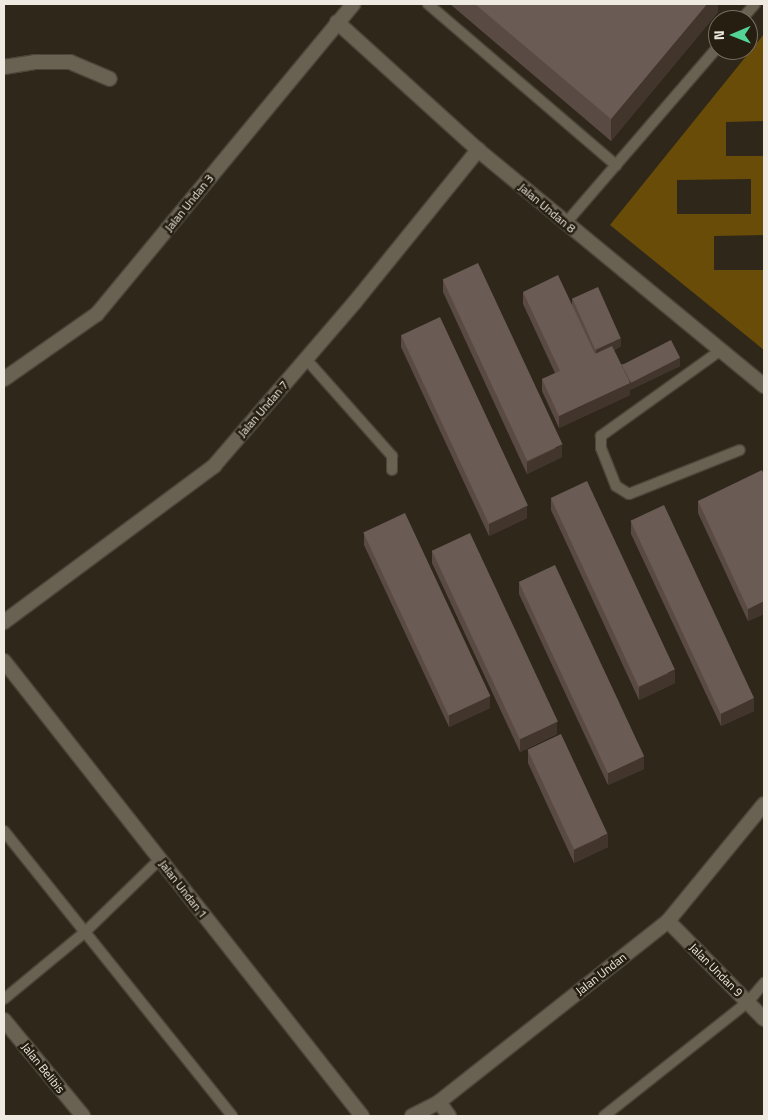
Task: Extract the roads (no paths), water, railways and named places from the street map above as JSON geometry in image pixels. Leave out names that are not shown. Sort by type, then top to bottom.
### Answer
[{"type":"street","name":"Jalan Undan 3","points":[[5,376],[97,314],[353,4]]},
{"type":"street","name":"Jalan Undan 8","points":[[337,22],[478,150],[565,224],[764,386]]},
{"type":"street","points":[[4,67],[35,62],[70,62],[110,79]]},
{"type":"street","name":"Jalan Undan 7","points":[[4,622],[214,466],[306,359],[478,150]]},
{"type":"street","name":"Jalan Undan 1","points":[[4,661],[362,1116]]},
{"type":"street","name":"Jalan Undan","points":[[412,1116],[440,1102],[668,921],[764,804]]},
{"type":"street","name":"Jalan Undan 9","points":[[668,921],[764,1019]]},
{"type":"street","name":"Jalan Belibis","points":[[4,1020],[83,1116]]},
{"type":"street","points":[[440,1102],[449,1116]]},
{"type":"lane","points":[[428,4],[616,165]]},
{"type":"lane","points":[[565,224],[708,59]]},
{"type":"lane","points":[[721,350],[601,436],[600,448],[616,486],[628,494],[740,450]]},
{"type":"lane","points":[[306,359],[392,456],[392,470]]},
{"type":"lane","points":[[4,831],[232,1116]]},
{"type":"lane","points":[[4,999],[85,932],[160,859]]},
{"type":"lane","points":[[604,1116],[748,1002],[764,983]]}]
